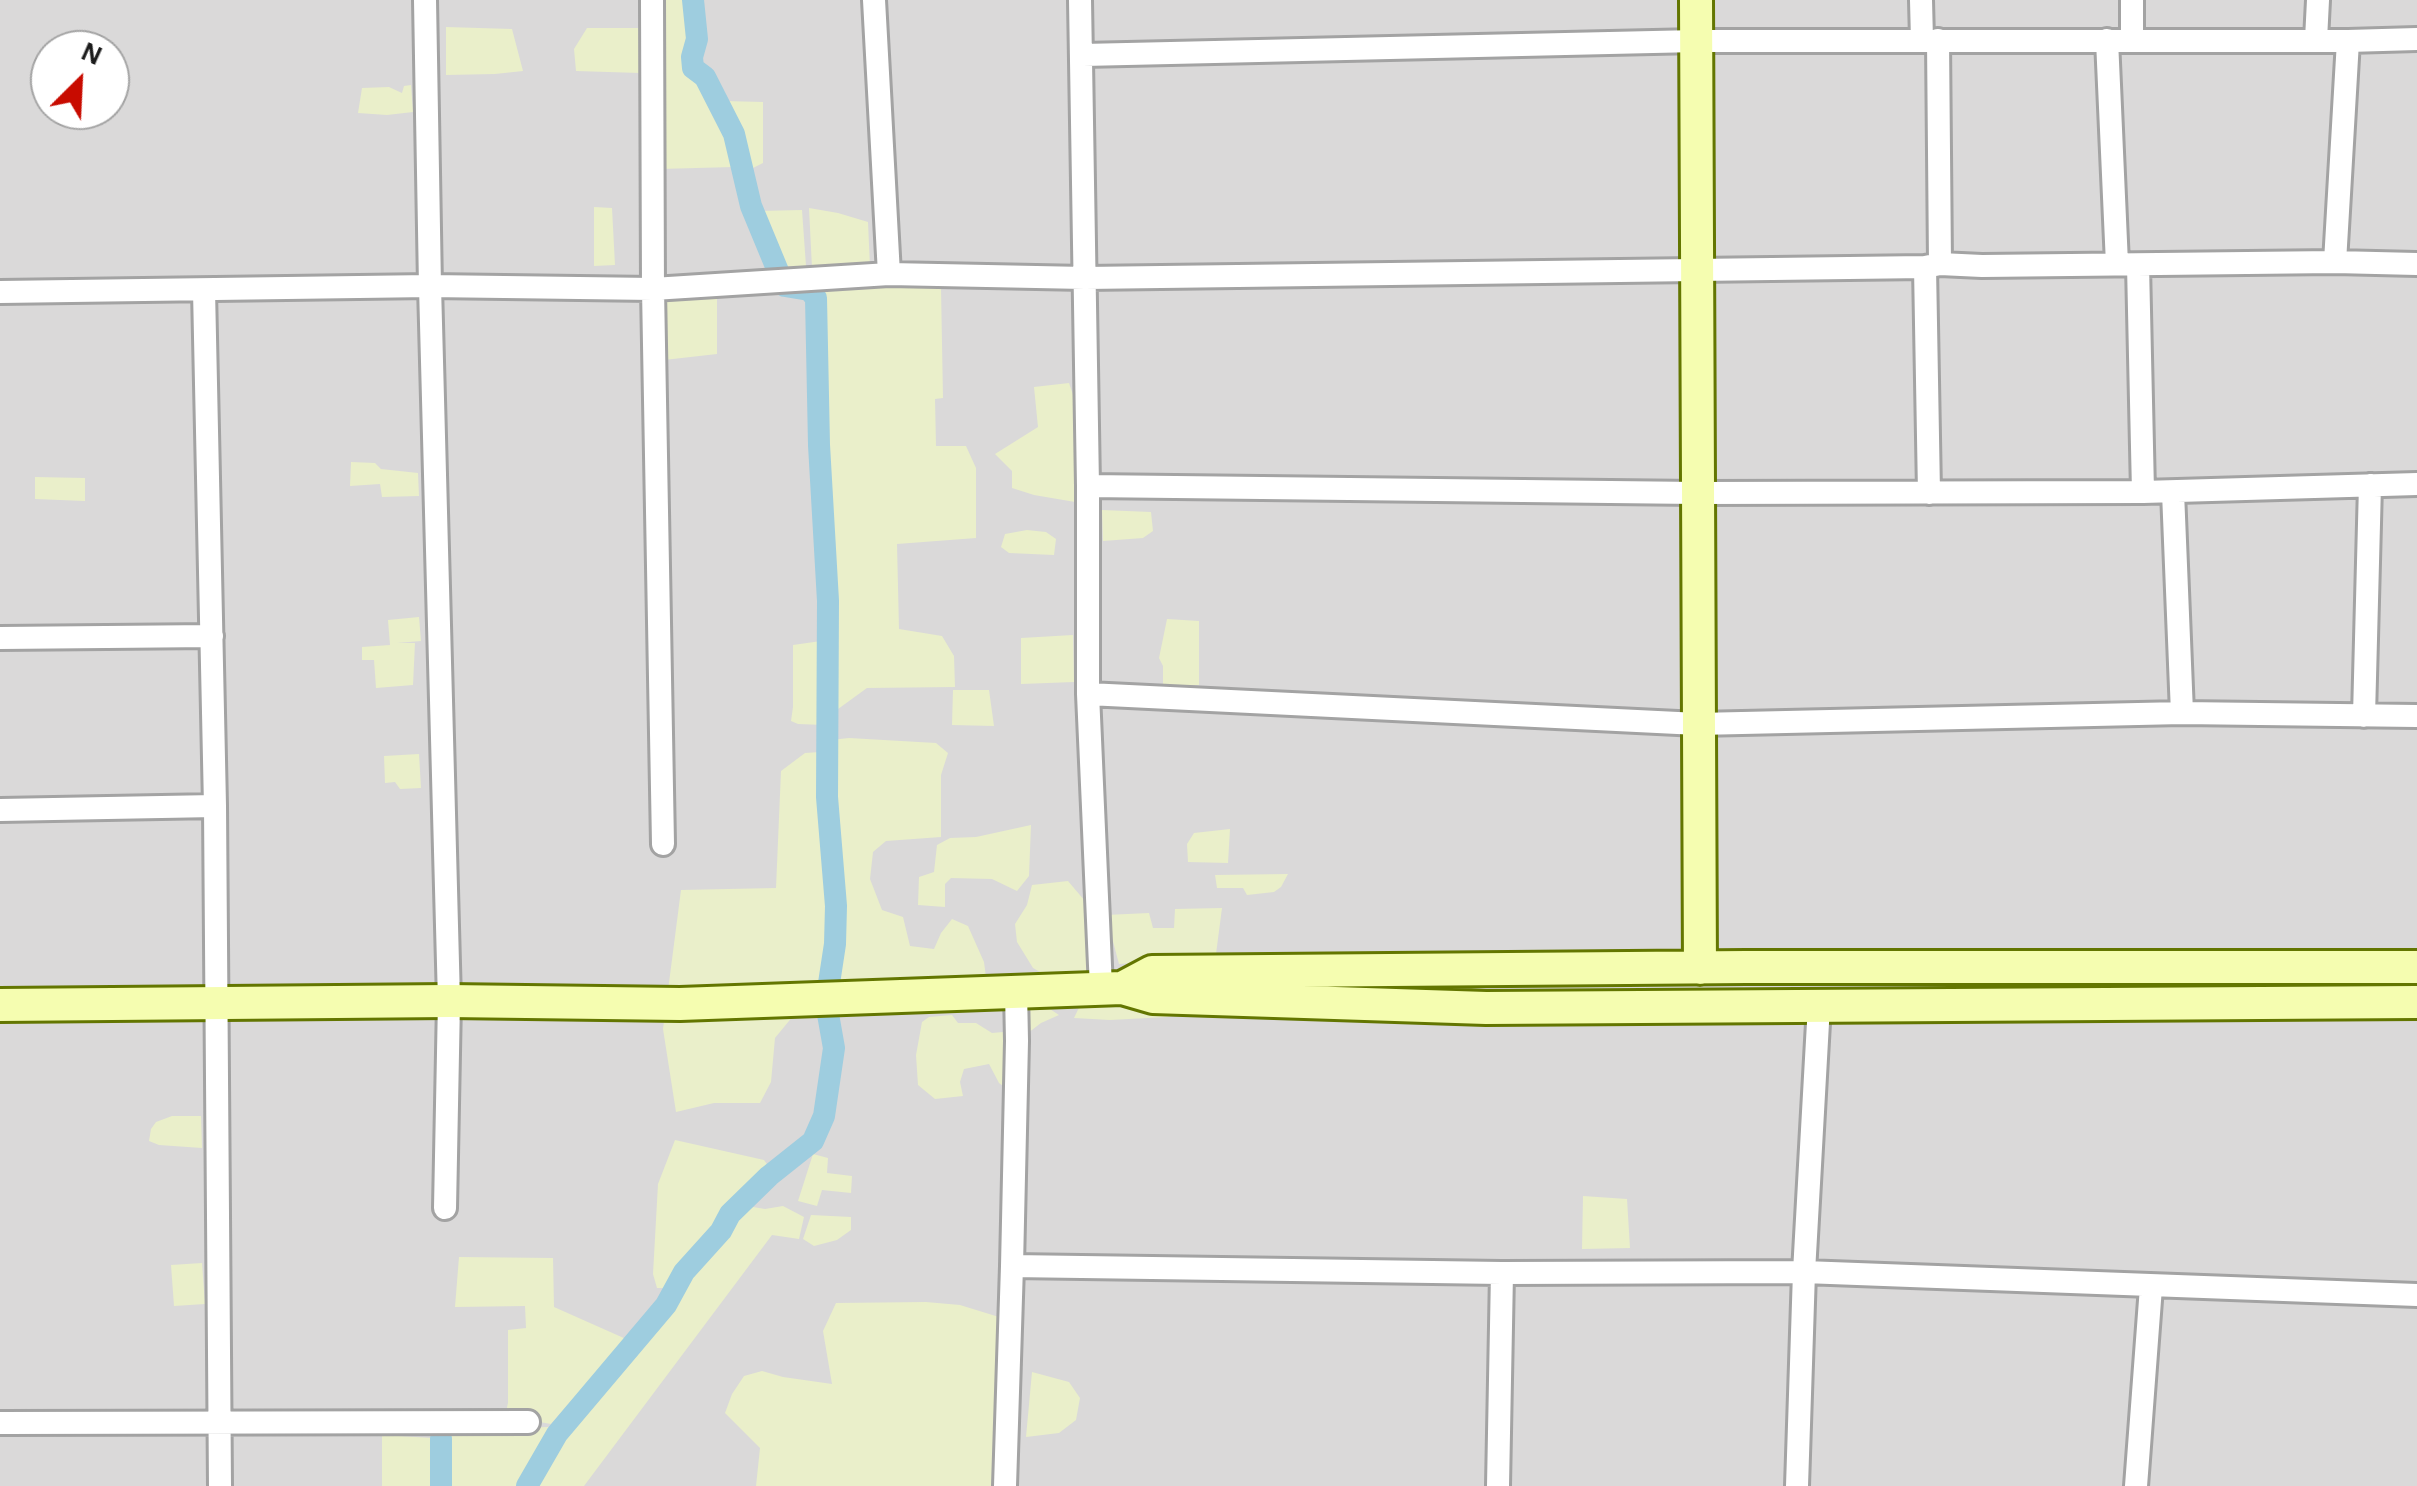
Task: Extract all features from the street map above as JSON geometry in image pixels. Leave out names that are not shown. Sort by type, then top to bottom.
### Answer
[{"type":"street","points":[[426,0],[449,1001],[445,1208]]},
{"type":"street","points":[[652,0],[662,844]]},
{"type":"street","points":[[874,0],[890,274]]},
{"type":"street","points":[[1080,0],[1088,694],[1111,988]]},
{"type":"street","points":[[1696,0],[1700,968]]},
{"type":"street","points":[[1921,0],[1930,40],[1933,266],[1929,492]]},
{"type":"street","points":[[2132,0],[2132,40]]},
{"type":"street","points":[[2316,40],[2318,0]]},
{"type":"street","points":[[1082,55],[1697,41],[2417,39]]},
{"type":"street","points":[[2107,40],[2128,265],[2143,492]]},
{"type":"street","points":[[2335,262],[2348,41]]},
{"type":"street","points":[[0,292],[430,286],[653,289],[890,274],[1085,278],[1933,266],[2417,264]]},
{"type":"street","points":[[204,290],[215,806],[220,1486]]},
{"type":"street","points":[[1088,486],[2173,492],[2417,484]]},
{"type":"street","points":[[2364,716],[2370,485]]},
{"type":"street","points":[[2173,492],[2182,713]]},
{"type":"street","points":[[0,638],[212,636]]},
{"type":"street","points":[[1088,694],[1698,724],[2182,713],[2417,716]]},
{"type":"street","points":[[0,810],[215,806]]},
{"type":"street","points":[[1746,967],[1748,1005]]},
{"type":"street","points":[[1111,988],[1152,972],[2417,967]]},
{"type":"street","points":[[1486,969],[1486,1008]]},
{"type":"street","points":[[0,1004],[680,1004],[1111,988],[1153,996],[1486,1008],[2417,1002]]},
{"type":"street","points":[[1004,1486],[1016,991]]},
{"type":"street","points":[[1797,1486],[1819,1005]]},
{"type":"street","points":[[1012,1266],[1502,1273],[1804,1272],[2417,1295]]},
{"type":"street","points":[[1498,1486],[1502,1273]]},
{"type":"street","points":[[2136,1486],[2150,1286]]},
{"type":"street","points":[[0,1423],[528,1422]]},
{"type":"shaded area","points":[[0,0],[2417,0],[2417,1486],[0,1486]]},
{"type":"green space","points":[[643,0],[690,0],[691,48],[686,66],[723,119],[736,156],[734,167],[659,169],[646,127],[640,73],[576,71],[574,49],[587,28],[641,28]]},
{"type":"green space","points":[[446,27],[512,29],[523,71],[446,75]]},
{"type":"green space","points":[[411,85],[413,112],[358,113],[362,88],[389,87],[402,93],[404,86]]},
{"type":"green space","points":[[724,101],[763,102],[763,163],[747,171],[738,135]]},
{"type":"green space","points":[[594,207],[612,208],[615,265],[594,266]]},
{"type":"green space","points":[[809,208],[868,222],[870,267],[812,268]]},
{"type":"green space","points":[[802,210],[806,266],[781,267],[758,211]]},
{"type":"green space","points":[[821,283],[941,288],[943,398],[935,399],[936,446],[966,446],[976,468],[976,538],[897,544],[899,629],[942,636],[954,656],[955,687],[867,688],[834,712],[819,363]]},
{"type":"green space","points":[[717,290],[717,354],[664,360],[666,291]]},
{"type":"green space","points":[[1069,383],[1080,415],[1081,503],[1012,488],[1012,471],[995,454],[1038,427],[1034,387]]},
{"type":"green space","points":[[351,462],[418,473],[419,496],[382,497],[380,484],[350,486]]},
{"type":"green space","points":[[35,477],[85,478],[85,501],[35,499]]},
{"type":"green space","points":[[1102,510],[1151,512],[1153,531],[1143,538],[1103,541]]},
{"type":"green space","points":[[1046,532],[1056,539],[1054,555],[1009,553],[1001,547],[1005,534]]},
{"type":"green space","points":[[419,617],[421,641],[397,643],[415,643],[413,685],[376,688],[374,660],[362,660],[362,647],[390,645],[388,620]]},
{"type":"green space","points":[[1167,619],[1199,621],[1199,685],[1163,685],[1159,658]]},
{"type":"green space","points":[[1073,635],[1074,682],[1021,684],[1021,638]]},
{"type":"green space","points":[[821,641],[824,725],[798,724],[791,721],[793,645]]},
{"type":"green space","points":[[953,690],[989,690],[994,726],[952,725]]},
{"type":"green space","points":[[849,738],[936,743],[948,753],[941,775],[941,837],[886,841],[873,852],[870,879],[882,910],[903,917],[910,946],[934,949],[952,919],[968,926],[984,962],[987,985],[803,1004],[775,1038],[771,1082],[760,1103],[714,1103],[676,1112],[663,1029],[681,890],[776,888],[781,771],[805,753],[820,752],[822,741]]},
{"type":"green space","points":[[419,754],[421,788],[400,789],[395,782],[385,783],[384,756]]},
{"type":"green space","points":[[1031,825],[1029,876],[1017,891],[992,879],[951,878],[945,884],[945,907],[918,905],[919,877],[934,872],[937,845],[950,838],[976,837]]},
{"type":"green space","points":[[1230,829],[1228,863],[1188,862],[1187,844],[1194,833]]},
{"type":"green space","points":[[1288,874],[1274,892],[1247,895],[1243,888],[1217,888],[1215,875]]},
{"type":"green space","points":[[1068,881],[1085,901],[1095,934],[1095,966],[1087,981],[1058,982],[1033,968],[1017,942],[1015,924],[1027,905],[1032,885]]},
{"type":"green space","points":[[1222,908],[1216,954],[1119,964],[1106,915],[1149,913],[1153,928],[1174,928],[1175,909]]},
{"type":"green space","points":[[1087,991],[1208,1009],[1167,1017],[1074,1018]]},
{"type":"green space","points":[[1044,1005],[1059,1015],[1028,1033],[1007,1089],[989,1064],[964,1069],[960,1082],[963,1096],[935,1099],[918,1085],[916,1055],[922,1022],[929,1017],[952,1015],[958,1023],[976,1023],[992,1033],[1003,1032],[1003,1019],[1010,1010]]},
{"type":"green space","points":[[172,1116],[201,1116],[202,1148],[149,1141],[156,1122]]},
{"type":"green space","points":[[675,1140],[764,1160],[769,1167],[725,1214],[668,1288],[657,1288],[653,1274],[658,1184]]},
{"type":"green space","points":[[813,1154],[828,1158],[827,1173],[852,1176],[851,1193],[822,1190],[817,1206],[798,1201]]},
{"type":"green space","points":[[1583,1196],[1627,1199],[1630,1248],[1582,1249]]},
{"type":"green space","points":[[783,1206],[804,1217],[799,1239],[772,1235],[584,1486],[531,1486],[567,1430],[636,1357],[737,1218],[753,1207]]},
{"type":"green space","points":[[811,1215],[851,1217],[851,1230],[837,1240],[814,1246],[803,1239]]},
{"type":"green space","points":[[459,1257],[553,1258],[554,1307],[626,1339],[551,1424],[505,1416],[508,1330],[526,1328],[525,1306],[455,1307]]},
{"type":"green space","points":[[202,1263],[205,1304],[174,1306],[171,1265]]},
{"type":"green space","points":[[836,1303],[960,1305],[999,1317],[996,1486],[756,1486],[760,1448],[725,1413],[744,1376],[762,1371],[832,1384],[823,1331]]},
{"type":"green space","points":[[1032,1372],[1069,1382],[1080,1398],[1076,1420],[1059,1433],[1026,1437]]},
{"type":"green space","points":[[549,1427],[536,1467],[520,1486],[442,1486],[441,1430]]},
{"type":"green space","points":[[382,1435],[432,1438],[430,1486],[382,1486]]},
{"type":"waterway","points":[[693,0],[697,39],[693,68],[705,77],[734,134],[751,206],[780,276]]},
{"type":"waterway","points":[[527,1486],[557,1434],[666,1305],[684,1272],[721,1231],[730,1214],[813,1141],[824,1116],[834,1048],[826,1003],[836,906],[827,797],[828,601],[816,298],[809,290],[785,286]]},
{"type":"waterway","points":[[441,1439],[441,1486]]}]
